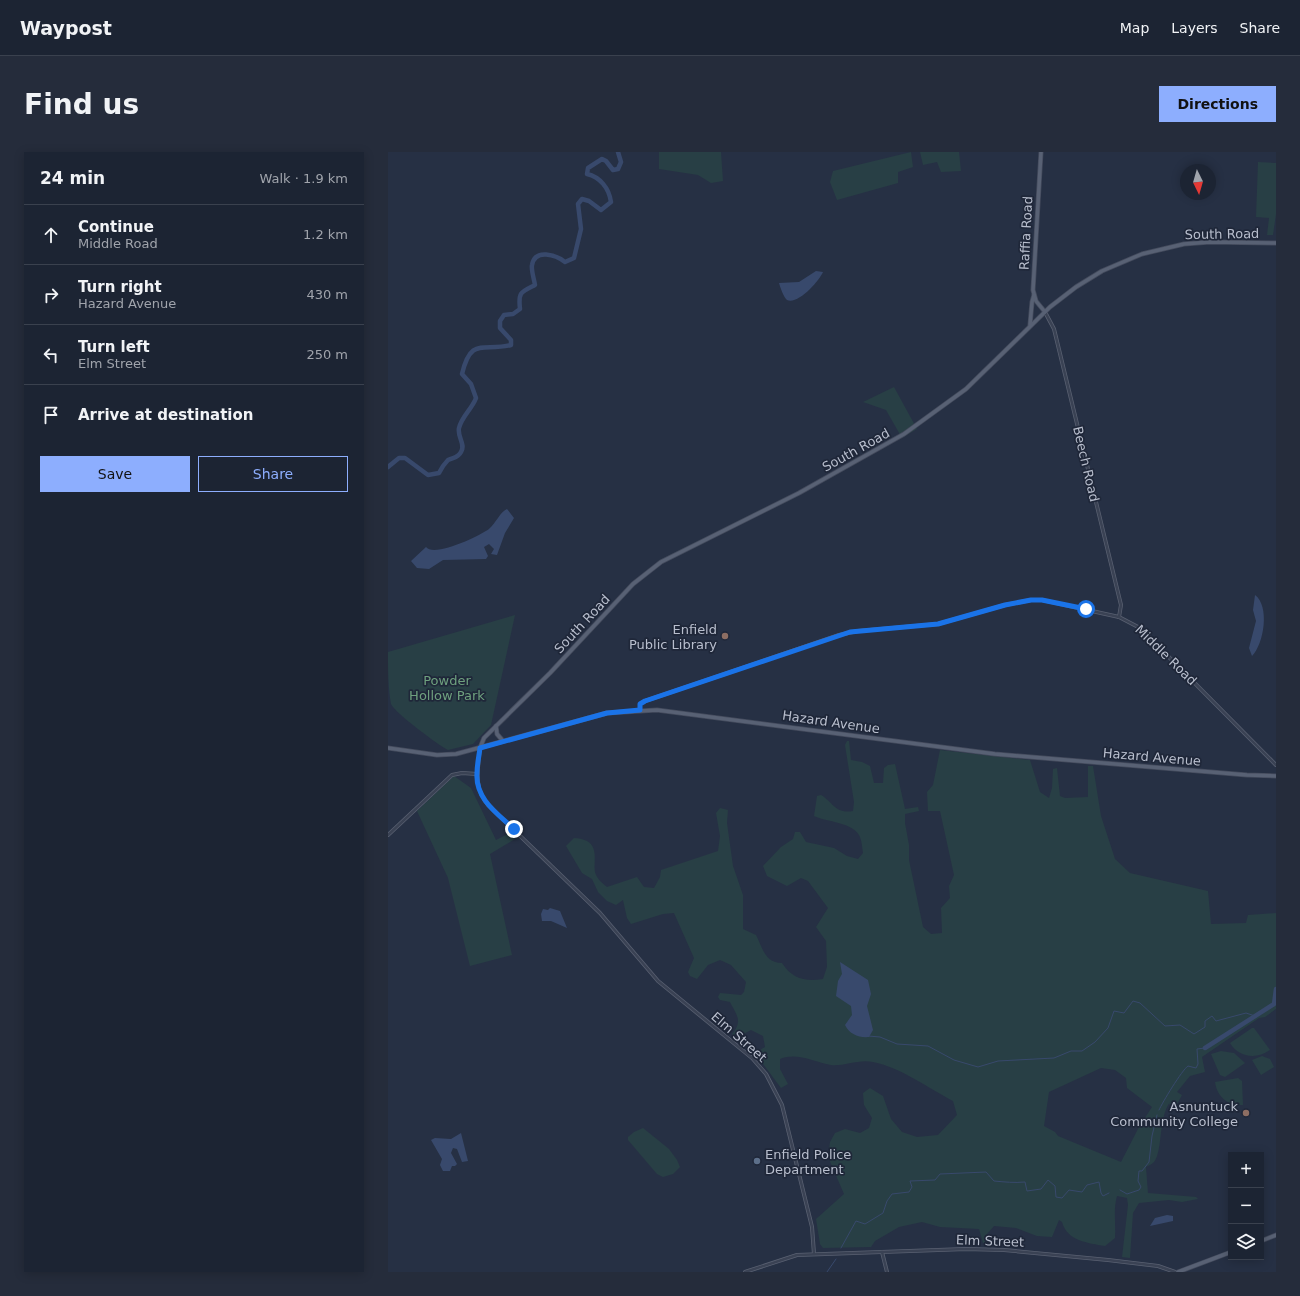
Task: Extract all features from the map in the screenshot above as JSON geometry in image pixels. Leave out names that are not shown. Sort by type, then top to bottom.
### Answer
[{"type":"main road","name":"Raffia Road","points":[[1030,325],[1034,295],[1041,152]]},
{"type":"main road","name":"South Road","points":[[480,748],[484,738],[545,678],[633,584],[648,572],[681,552],[799,493],[904,434],[966,389],[1044,312],[1089,278],[1116,264],[1155,250],[1184,244],[1209,242],[1276,243]]},
{"type":"main road","points":[[1034,295],[1044,312]]},
{"type":"main road","name":"Hazard Avenue","points":[[388,748],[447,755],[480,748],[607,713],[640,710],[686,712],[995,754],[1247,775],[1276,776]]},
{"type":"main road","points":[[496,726],[497,734],[504,741]]},
{"type":"main road","points":[[1264,1240],[1276,1235]]},
{"type":"main road","name":"Elm Street","points":[[1176,1272],[1228,1253]]},
{"type":"street","name":"Beech Road","points":[[1044,312],[1054,329],[1121,605],[1119,617]]},
{"type":"street","name":"Middle Road","points":[[640,710],[640,704],[645,701],[850,632],[938,624],[1005,605],[1031,600],[1042,600],[1119,617],[1140,628],[1276,765]]},
{"type":"street","name":"Elm Street","points":[[480,748],[477,774],[480,791],[488,805],[596,909],[648,971],[670,992],[752,1058],[766,1074],[782,1105],[812,1227],[814,1254],[966,1249],[1004,1250],[1158,1266],[1176,1272]]},
{"type":"street","points":[[388,835],[452,775],[462,773],[477,774]]},
{"type":"street","points":[[882,1252],[887,1272]]},
{"type":"street","points":[[745,1272],[787,1257],[814,1254]]},
{"type":"green space","points":[[659,152],[721,152],[723,181],[711,183],[698,175],[659,169]]},
{"type":"green space","points":[[911,152],[913,167],[898,172],[898,183],[837,200],[830,182],[833,171]]},
{"type":"green space","points":[[920,152],[959,152],[961,171],[941,172],[937,162],[923,165]]},
{"type":"green space","points":[[1258,162],[1276,163],[1276,214],[1273,235],[1267,235],[1269,218],[1256,217]]},
{"type":"green space","points":[[894,387],[917,429],[902,438],[886,410],[863,402]]},
{"type":"green space","name":"Powder Hollow Park","points":[[515,615],[491,725],[473,744],[448,750],[417,728],[400,714],[391,704],[389,692],[388,652]]},
{"type":"green space","points":[[847,741],[849,741],[851,760],[862,762],[870,766],[874,783],[883,783],[884,768],[888,765],[895,764],[905,809],[918,807],[919,811],[905,814],[905,823],[909,845],[909,860],[923,927],[931,934],[942,933],[941,908],[950,898],[949,886],[954,875],[940,811],[928,811],[927,792],[933,785],[940,750],[1030,760],[1040,792],[1049,798],[1052,788],[1053,769],[1057,768],[1060,796],[1065,798],[1088,797],[1088,766],[1093,766],[1101,816],[1115,859],[1130,873],[1208,891],[1211,924],[1246,923],[1248,915],[1276,913],[1276,1009],[1265,1017],[1259,1018],[1202,1057],[1205,1072],[1190,1076],[1177,1092],[1182,1095],[1175,1108],[1169,1104],[1170,1102],[1166,1109],[1162,1125],[1157,1157],[1154,1162],[1146,1167],[1148,1193],[1196,1197],[1198,1199],[1182,1202],[1169,1200],[1139,1203],[1133,1213],[1130,1258],[1122,1257],[1128,1205],[1127,1198],[1117,1196],[1115,1212],[1115,1238],[1105,1246],[1085,1242],[1073,1237],[1068,1233],[1062,1222],[1059,1220],[1052,1237],[1037,1236],[1016,1228],[994,1226],[987,1234],[986,1243],[983,1243],[979,1229],[940,1227],[922,1222],[899,1227],[875,1241],[871,1247],[823,1248],[820,1244],[816,1219],[844,1194],[828,1157],[830,1142],[835,1133],[845,1129],[860,1133],[869,1128],[872,1118],[864,1105],[863,1093],[870,1088],[883,1096],[891,1119],[902,1132],[917,1137],[938,1135],[957,1115],[953,1101],[894,1069],[867,1061],[831,1065],[806,1058],[786,1057],[780,1059],[780,1069],[788,1084],[781,1088],[755,1053],[765,1047],[763,1036],[751,1030],[736,1038],[732,1034],[738,1022],[737,1015],[730,1002],[720,1000],[718,997],[720,993],[741,995],[744,992],[746,982],[731,965],[720,960],[708,965],[697,979],[690,976],[688,972],[694,958],[674,913],[663,914],[631,924],[627,918],[623,900],[616,905],[607,901],[598,892],[592,879],[582,873],[566,846],[574,838],[579,838],[591,844],[595,856],[595,872],[607,887],[637,877],[644,887],[654,888],[660,877],[661,870],[718,851],[720,836],[716,813],[720,808],[728,810],[727,823],[733,866],[743,895],[743,929],[756,935],[768,958],[772,961],[782,963],[790,973],[805,979],[823,979],[827,967],[826,941],[816,927],[828,908],[808,881],[801,878],[787,886],[767,876],[763,866],[781,847],[793,839],[795,832],[800,832],[806,842],[834,848],[847,856],[858,859],[863,853],[860,837],[852,828],[814,816],[817,796],[821,795],[842,811],[853,811],[854,802],[845,745]],"holes":[[[1101,1068],[1115,1070],[1126,1078],[1127,1088],[1152,1107],[1139,1127],[1121,1162],[1058,1136],[1055,1132],[1044,1126],[1049,1092]]]},
{"type":"green space","points":[[454,776],[471,788],[496,840],[510,833],[515,839],[490,854],[512,955],[470,966],[448,878],[417,811]]},
{"type":"green space","points":[[1254,1028],[1270,1050],[1259,1055],[1248,1056],[1233,1048],[1230,1043]]},
{"type":"green space","points":[[1221,1051],[1234,1053],[1245,1063],[1225,1077],[1220,1075],[1211,1054]]},
{"type":"green space","points":[[1262,1056],[1270,1059],[1274,1067],[1261,1075],[1252,1060]]},
{"type":"green space","points":[[1238,1078],[1242,1081],[1243,1105],[1233,1104],[1224,1100],[1218,1092],[1215,1082]]},
{"type":"green space","points":[[643,1128],[669,1149],[677,1160],[680,1167],[673,1174],[663,1177],[657,1174],[628,1140],[628,1137],[634,1132]]},
{"type":"water","points":[[816,271],[823,272],[808,291],[792,301],[786,299],[779,283],[799,282]]},
{"type":"water","points":[[507,509],[514,518],[505,533],[497,555],[491,554],[494,549],[489,544],[484,547],[488,556],[486,559],[443,560],[429,569],[417,568],[411,561],[426,547],[431,550],[447,548],[467,541],[484,532],[491,527]]},
{"type":"water","points":[[1255,595],[1260,600],[1263,607],[1264,625],[1260,643],[1252,656],[1249,648],[1256,621],[1253,610]]},
{"type":"water","points":[[550,908],[560,911],[567,928],[551,921],[542,921],[541,914],[543,909],[548,910]]},
{"type":"water","points":[[840,962],[868,980],[871,994],[867,1006],[873,1030],[869,1037],[855,1035],[849,1031],[845,1025],[852,1015],[851,1006],[836,996],[838,981],[842,974]]},
{"type":"water","points":[[461,1133],[468,1161],[462,1162],[457,1149],[453,1148],[451,1153],[457,1164],[452,1166],[450,1171],[443,1171],[440,1165],[442,1159],[431,1140],[435,1138],[451,1139]]},
{"type":"water","points":[[1167,1215],[1173,1216],[1173,1221],[1150,1226],[1155,1218]]},
{"type":"waterway","points":[[388,467],[399,458],[405,458],[428,475],[439,473],[448,460],[460,454],[463,446],[459,434],[460,424],[476,398],[471,384],[462,374],[470,354],[479,348],[511,345],[511,340],[500,328],[500,321],[504,315],[513,314],[520,309],[520,296],[526,289],[535,285],[532,265],[537,256],[546,254],[551,255],[565,262],[574,258],[581,229],[578,204],[582,199],[589,201],[601,210],[611,202],[608,192],[600,180],[587,174],[588,168],[602,159],[606,161],[613,170],[618,169],[621,162],[618,152]]},
{"type":"waterway","points":[[1205,1048],[1274,1004],[1276,989]]},
{"type":"waterway","points":[[868,1036],[880,1037],[897,1044],[928,1046],[954,1060],[978,1067],[998,1061],[1054,1058],[1071,1051],[1082,1051],[1095,1042],[1108,1028],[1114,1011],[1124,1013],[1133,1001],[1140,1003],[1165,1026],[1180,1025],[1194,1034],[1205,1027],[1205,1021],[1212,1016],[1216,1021],[1246,1013],[1255,1016]]},
{"type":"waterway","points":[[1159,1110],[1172,1087],[1185,1069],[1188,1066],[1196,1068],[1198,1064],[1197,1049],[1205,1048]]},
{"type":"waterway","points":[[1120,1190],[1127,1194],[1139,1190],[1141,1187],[1138,1181],[1139,1171],[1142,1171],[1149,1162],[1152,1136],[1157,1115]]},
{"type":"waterway","points":[[841,1248],[856,1221],[865,1224],[883,1213],[887,1201],[892,1194],[909,1192],[912,1187],[910,1181],[935,1180],[940,1174],[986,1172],[994,1181],[1025,1182],[1027,1191],[1041,1189],[1048,1180],[1055,1186],[1056,1197],[1062,1198],[1069,1190],[1082,1192],[1087,1185],[1099,1182],[1103,1196],[1109,1193]]},
{"type":"waterway","points":[[827,1272],[836,1259]]},
{"type":"place","name":"Enfield Public Library","points":[[725,636]]},
{"type":"place","name":"Asnuntuck Community College","points":[[1246,1113]]},
{"type":"place","name":"Enfield Police Department","points":[[757,1161]]},
{"type":"route","points":[[514,829],[488,805],[480,791],[477,782],[477,774],[480,748],[522,735],[607,713],[640,710],[640,704],[645,701],[850,632],[927,626],[947,622],[1005,605],[1031,600],[1042,600],[1086,609]]}]
